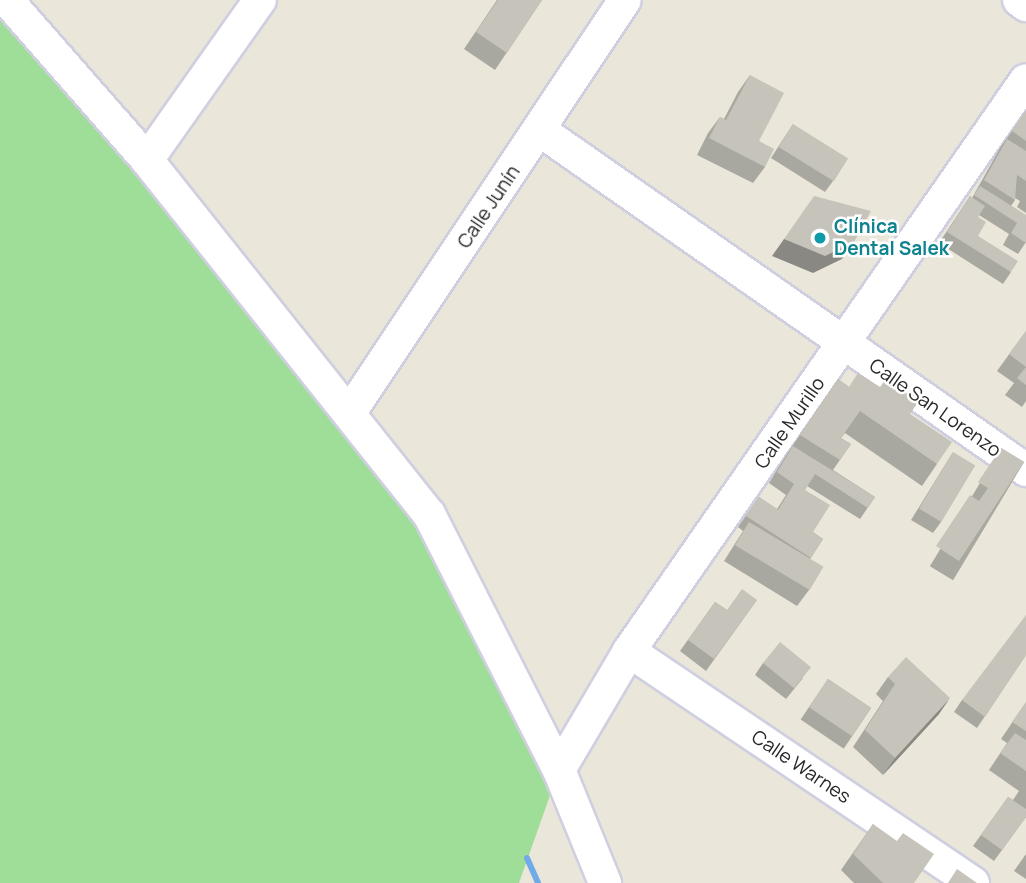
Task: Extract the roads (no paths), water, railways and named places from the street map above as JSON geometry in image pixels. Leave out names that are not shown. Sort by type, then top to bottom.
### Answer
[{"type":"street","points":[[7,0],[146,160],[429,514],[559,770],[606,883]]},
{"type":"street","points":[[146,160],[260,0]]},
{"type":"street","name":"Calle Junín","points":[[350,412],[541,131],[625,0]]},
{"type":"street","points":[[1019,0],[1026,5]]},
{"type":"street","name":"Calle Murillo","points":[[559,770],[629,651],[845,345],[1026,80]]},
{"type":"street","name":"Calle San Lorenzo","points":[[541,131],[1026,470]]},
{"type":"street","name":"Calle Warnes","points":[[629,651],[973,883]]},
{"type":"waterway","points":[[527,858],[538,883]]},
{"type":"place","name":"Clínica Dental Salek","points":[[820,238]]}]
